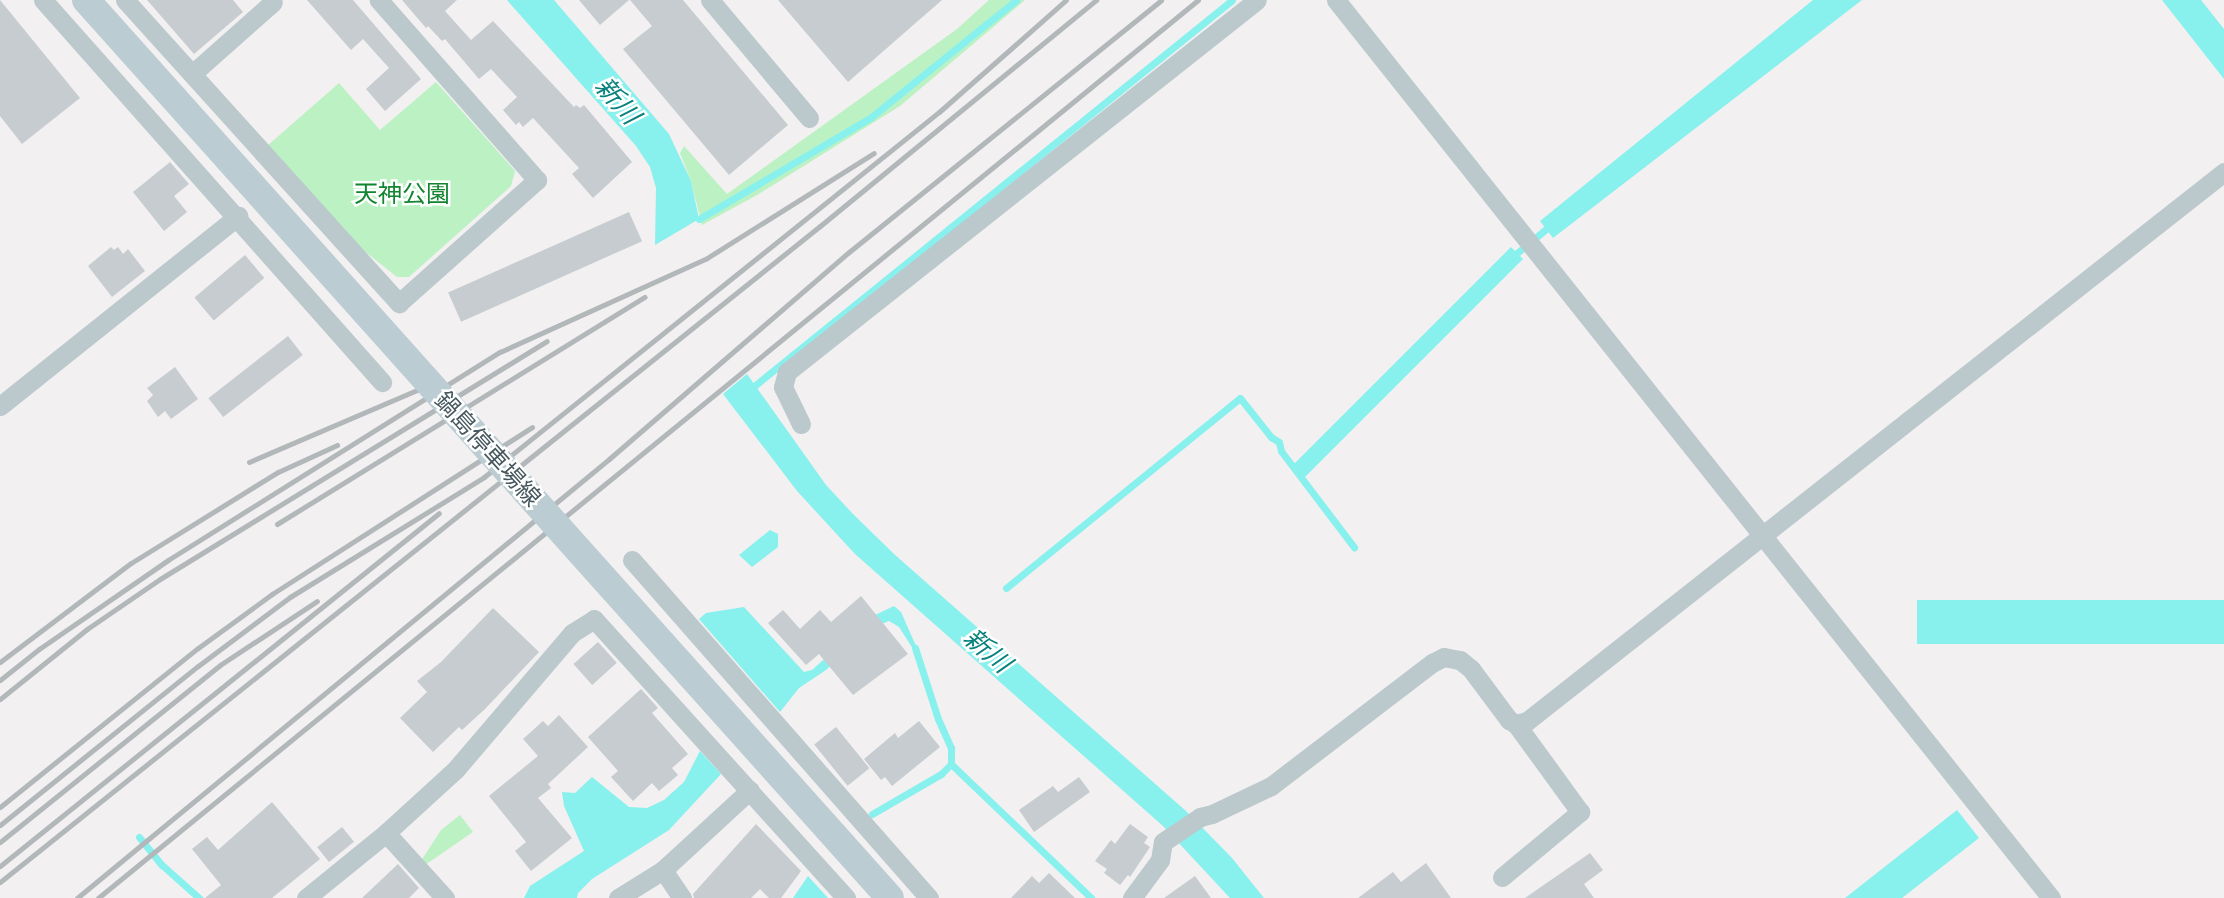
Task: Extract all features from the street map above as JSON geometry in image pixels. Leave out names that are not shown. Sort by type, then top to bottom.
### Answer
[{"type":"main road","name":"鍋島停車場線","points":[[86,0],[890,898]]},
{"type":"street","points":[[43,0],[238,216],[382,382]]},
{"type":"street","points":[[125,0],[399,303],[537,180],[379,0]]},
{"type":"street","points":[[710,0],[809,118]]},
{"type":"street","points":[[801,424],[783,387],[787,372],[1257,0]]},
{"type":"street","points":[[1336,0],[2052,898]]},
{"type":"street","points":[[192,74],[273,2]]},
{"type":"street","points":[[1516,724],[1527,721],[2224,173]]},
{"type":"street","points":[[0,406],[238,216]]},
{"type":"street","points":[[632,560],[929,898]]},
{"type":"street","points":[[306,898],[386,834],[456,769],[572,633],[594,619],[846,898]]},
{"type":"street","points":[[1132,898],[1160,860],[1163,842],[1200,817],[1271,786],[1432,663],[1444,657],[1460,660],[1471,669],[1509,720],[1516,724],[1580,812],[1502,877]]},
{"type":"street","points":[[618,898],[663,870],[750,790]]},
{"type":"street","points":[[386,834],[445,898]]},
{"type":"street","points":[[663,870],[682,898]]},
{"type":"green space","points":[[989,0],[1025,0],[900,106],[757,195],[702,225],[691,181],[680,153],[684,146],[727,194],[957,29]]},
{"type":"green space","name":"天神公園","points":[[436,82],[515,171],[511,186],[409,277],[397,277],[353,242],[267,146],[339,83],[380,130]]},
{"type":"green space","points":[[460,815],[473,832],[425,865],[421,861],[441,830]]},
{"type":"water","name":"新川","points":[[507,0],[554,0],[669,134],[691,181],[699,219],[655,245],[656,188],[650,167],[636,146]]},
{"type":"water","points":[[1813,0],[1862,0],[1553,238],[1540,221]]},
{"type":"water","points":[[2162,0],[2201,0],[2224,29],[2224,79]]},
{"type":"water","points":[[1511,247],[1523,259],[1305,478],[1293,465]]},
{"type":"water","name":"新川","points":[[747,374],[826,485],[853,514],[894,554],[1186,811],[1232,858],[1264,898],[1230,898],[1163,826],[855,554],[797,491],[723,394]]},
{"type":"water","points":[[770,530],[778,534],[778,547],[752,567],[739,555]]},
{"type":"water","points":[[1917,600],[2224,600],[2224,644],[1917,644]]},
{"type":"water","points":[[894,606],[901,612],[920,655],[917,655],[899,627],[889,621],[874,627],[826,670],[799,688],[780,712],[699,619],[706,613],[744,607],[804,672],[812,670],[871,617]]},
{"type":"water","points":[[700,751],[721,774],[669,830],[592,879],[578,893],[577,898],[524,898],[530,886],[584,851],[564,806],[562,792],[575,793],[592,777],[629,807],[647,808],[664,800],[684,782]]},
{"type":"water","points":[[1957,810],[1979,838],[1902,898],[1845,898]]},
{"type":"water","points":[[808,876],[828,898],[793,898]]},
{"type":"building","points":[[0,0],[80,98],[22,144],[0,116]]},
{"type":"building","points":[[147,0],[233,0],[243,12],[194,54]]},
{"type":"building","points":[[307,0],[353,0],[421,79],[385,111],[366,89],[389,68],[363,39],[351,50]]},
{"type":"building","points":[[402,0],[457,0],[445,11],[471,40],[493,21],[574,107],[576,105],[580,108],[584,105],[632,162],[593,198],[572,174],[579,168],[533,118],[523,127],[519,122],[516,125],[503,110],[517,97],[491,69],[479,79],[445,39],[442,41],[428,26],[426,28]]},
{"type":"building","points":[[579,0],[629,0],[600,25]]},
{"type":"building","points":[[630,0],[683,0],[788,125],[729,175],[623,49],[652,26]]},
{"type":"building","points":[[778,0],[942,0],[848,82]]},
{"type":"building","points":[[170,162],[189,184],[174,196],[187,212],[164,231],[133,192]]},
{"type":"building","points":[[629,212],[642,241],[461,322],[448,293]]},
{"type":"building","points":[[111,247],[114,250],[118,247],[123,254],[128,249],[145,271],[112,297],[88,266]]},
{"type":"building","points":[[245,255],[264,278],[214,320],[194,297]]},
{"type":"building","points":[[288,336],[303,355],[223,417],[208,398]]},
{"type":"building","points":[[175,367],[198,399],[171,419],[165,411],[158,417],[147,401],[153,395],[147,388]]},
{"type":"building","points":[[861,596],[908,654],[853,695],[819,654],[806,665],[768,623],[783,610],[800,629],[820,610],[831,622]]},
{"type":"building","points":[[493,608],[539,652],[485,709],[462,730],[459,727],[433,752],[400,718],[427,692],[417,681],[441,662]]},
{"type":"building","points":[[598,642],[617,663],[592,685],[573,664]]},
{"type":"building","points":[[641,689],[658,708],[652,713],[688,754],[672,768],[678,775],[659,791],[652,783],[633,801],[611,777],[618,771],[588,737]]},
{"type":"building","points":[[559,715],[588,747],[548,784],[551,788],[538,798],[572,838],[531,871],[515,851],[526,842],[489,796],[538,756],[523,739],[543,721],[548,726]]},
{"type":"building","points":[[919,721],[940,747],[892,786],[885,777],[881,780],[864,759],[895,733],[898,738]]},
{"type":"building","points":[[836,727],[869,768],[848,786],[814,745]]},
{"type":"building","points":[[1079,777],[1090,792],[1034,832],[1019,810],[1053,786],[1058,792]]},
{"type":"building","points":[[272,802],[320,859],[272,898],[205,898],[221,885],[192,849],[207,837],[218,850]]},
{"type":"building","points":[[756,824],[801,871],[781,898],[769,898],[760,889],[751,898],[694,898],[693,894]]},
{"type":"building","points":[[1130,824],[1148,837],[1144,843],[1150,847],[1130,877],[1128,875],[1120,885],[1104,873],[1107,869],[1095,861],[1111,840],[1115,844]]},
{"type":"building","points":[[342,827],[354,842],[329,862],[317,847]]},
{"type":"building","points":[[1590,853],[1603,870],[1584,884],[1594,898],[1525,898]]},
{"type":"building","points":[[1426,863],[1451,898],[1358,898],[1393,872],[1401,882]]},
{"type":"building","points":[[398,864],[419,888],[409,898],[362,898]]},
{"type":"building","points":[[1049,873],[1075,898],[1011,898],[1032,876],[1039,883]]},
{"type":"building","points":[[1195,876],[1211,898],[1164,898]]},
{"type":"waterway","points":[[699,219],[870,118],[1016,0]]},
{"type":"waterway","points":[[748,391],[1232,0]]},
{"type":"waterway","points":[[1512,257],[1551,225]]},
{"type":"waterway","points":[[1006,588],[1240,398],[1271,437],[1279,442],[1281,451],[1354,547]]},
{"type":"waterway","points":[[872,814],[941,774],[951,764],[951,748],[938,719],[915,648]]},
{"type":"waterway","points":[[951,764],[1091,898]]},
{"type":"waterway","points":[[139,837],[162,865],[199,898]]},
{"type":"railway","points":[[0,825],[198,666],[290,597],[484,477],[939,112],[1066,0]]},
{"type":"railway","points":[[0,882],[820,226],[1096,0]]},
{"type":"railway","points":[[77,898],[609,459],[849,252],[1161,0]]},
{"type":"railway","points":[[98,898],[1198,0]]},
{"type":"railway","points":[[0,680],[39,649],[168,560],[500,352],[707,258],[874,153]]},
{"type":"railway","points":[[277,524],[645,297]]},
{"type":"railway","points":[[0,699],[87,629],[160,579],[547,341]]},
{"type":"railway","points":[[249,462],[436,382]]},
{"type":"railway","points":[[0,807],[198,648],[272,594],[532,427]]},
{"type":"railway","points":[[0,662],[131,563],[278,472],[337,445]]},
{"type":"railway","points":[[0,866],[439,513]]},
{"type":"railway","points":[[0,842],[220,665],[317,601]]}]
